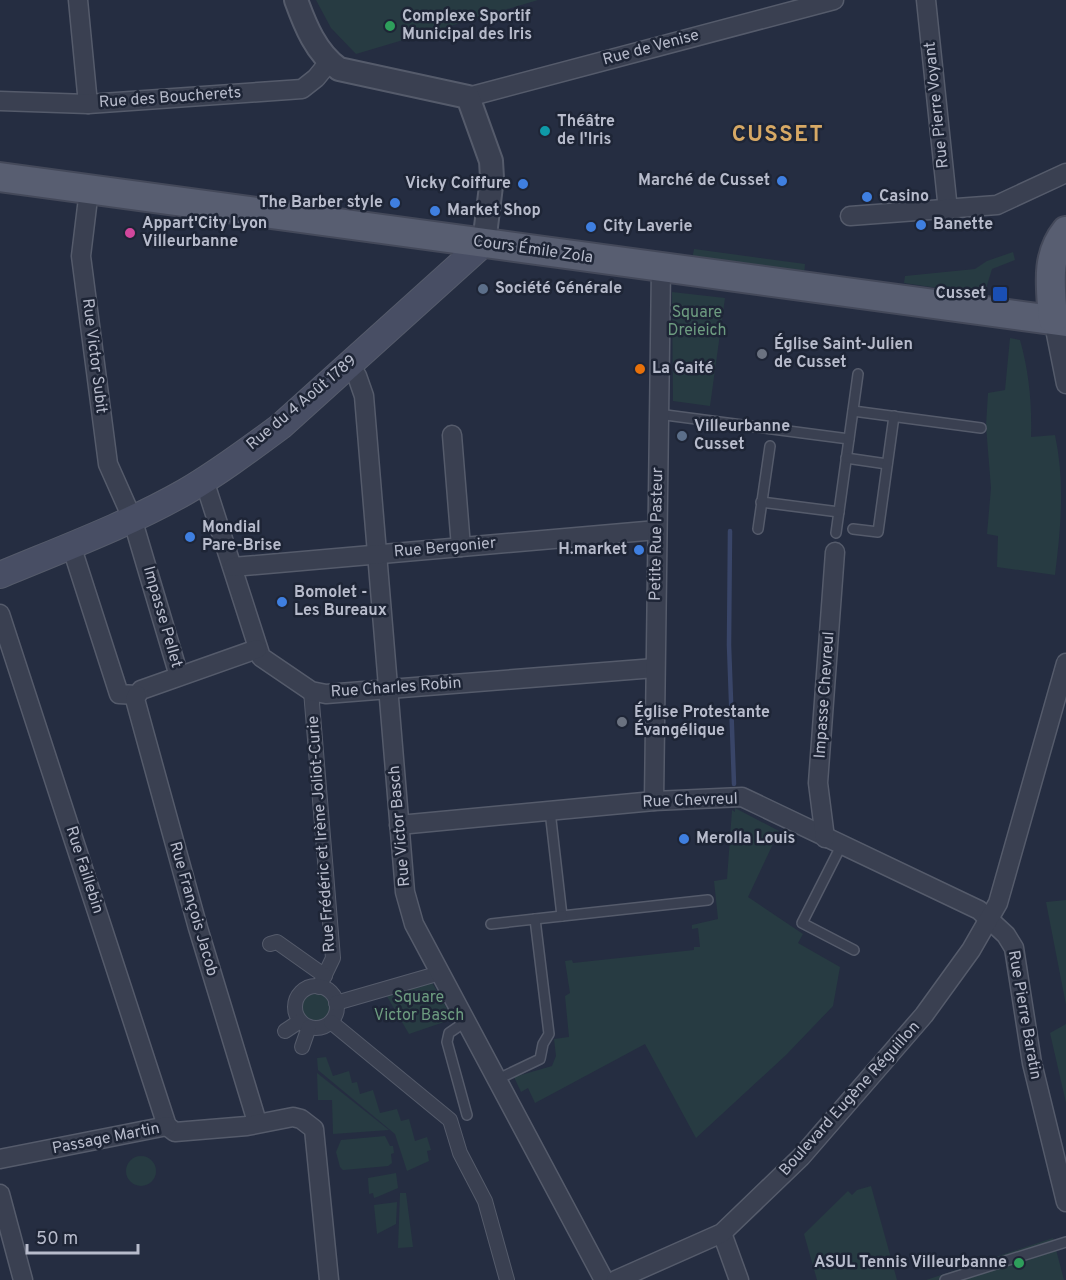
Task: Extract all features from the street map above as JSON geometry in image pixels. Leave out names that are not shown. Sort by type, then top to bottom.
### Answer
[{"type":"main road","name":"Cours Émile Zola","points":[[0,177],[1062,319]]},
{"type":"main road","points":[[1062,319],[1052,258],[1058,241],[1066,231]]},
{"type":"main road","name":"Rue du 4 Août 1789","points":[[0,575],[132,518],[204,480],[280,426],[484,243]]},
{"type":"street","points":[[78,0],[88,104]]},
{"type":"street","points":[[296,0],[308,29],[329,62],[351,73],[468,97],[491,161],[492,178],[484,243]]},
{"type":"street","name":"Rue de Venise","points":[[468,97],[834,0]]},
{"type":"street","name":"Rue Pierre Voyant","points":[[926,0],[948,210]]},
{"type":"street","name":"Rue des Boucherets","points":[[0,101],[88,104],[302,89],[329,62]]},
{"type":"street","points":[[850,216],[997,206],[1066,173]]},
{"type":"street","name":"Rue Victor Subit","points":[[89,190],[81,256],[108,464],[132,518]]},
{"type":"street","name":"Petite Rue Pasteur","points":[[654,801],[661,267]]},
{"type":"street","points":[[1062,319],[1066,384]]},
{"type":"street","name":"Rue Victor Basch","points":[[349,364],[357,376],[364,396],[405,892],[414,924],[604,1280]]},
{"type":"street","points":[[452,435],[461,547]]},
{"type":"street","points":[[179,676],[257,649],[204,480]]},
{"type":"street","name":"Impasse Pellet","points":[[132,518],[179,676],[141,690],[137,695]]},
{"type":"street","name":"Rue Bergonier","points":[[233,567],[657,530]]},
{"type":"street","points":[[71,545],[119,694],[137,695]]},
{"type":"street","name":"Impasse Chevreul","points":[[825,838],[818,783],[835,552]]},
{"type":"street","name":"Rue Faillebin","points":[[0,614],[167,1126]]},
{"type":"street","name":"Rue Charles Robin","points":[[257,649],[261,657],[311,691],[326,694],[655,668]]},
{"type":"street","points":[[990,919],[998,903],[1065,669]]},
{"type":"street","name":"Rue Frédéric et Irène Joliot-Curie","points":[[270,944],[277,942],[322,981],[333,958],[311,691]]},
{"type":"street","name":"Rue François Jacob","points":[[137,695],[135,699],[198,928],[257,1122]]},
{"type":"street","name":"Rue Chevreul","points":[[399,825],[654,801],[742,797],[979,910],[990,919]]},
{"type":"street","name":"Rue Pierre Baratin","points":[[990,919],[1006,935],[1014,948],[1032,1064],[1066,1202]]},
{"type":"street","name":"Boulevard Eugène Réguillon","points":[[616,1280],[722,1233],[801,1157],[924,1015],[990,919]]},
{"type":"street","points":[[336,1003],[440,973]]},
{"type":"street","points":[[302,1047],[316,1028],[336,1013],[333,996],[322,981],[303,991],[288,1005],[316,1028],[450,1120],[460,1153],[485,1201],[507,1280]]},
{"type":"street","points":[[285,1031],[316,1028]]},
{"type":"street","name":"Passage Martin","points":[[0,1159],[167,1126],[175,1132],[247,1126],[282,1118],[301,1119],[314,1129],[316,1140],[329,1280]]},
{"type":"street","points":[[0,1194],[23,1280]]},
{"type":"street","points":[[722,1233],[739,1280]]},
{"type":"lane","points":[[836,533],[858,374]]},
{"type":"lane","points":[[853,411],[981,428]]},
{"type":"lane","points":[[658,414],[849,439]]},
{"type":"lane","points":[[853,529],[878,532],[894,416]]},
{"type":"lane","points":[[758,530],[770,446]]},
{"type":"lane","points":[[846,458],[887,464]]},
{"type":"lane","points":[[761,502],[839,512]]},
{"type":"lane","points":[[550,811],[562,916]]},
{"type":"lane","points":[[841,846],[802,923],[854,950]]},
{"type":"lane","points":[[490,924],[708,900]]},
{"type":"lane","points":[[496,1080],[540,1059],[543,1044],[549,1034],[535,919]]},
{"type":"lane","points":[[465,1022],[449,1033],[447,1042],[467,1115]]},
{"type":"lane","points":[[945,1280],[1066,1242]]},
{"type":"green space","name":"Complexe Sportif Municipal des Iris","points":[[316,0],[538,0],[356,54],[331,28]]},
{"type":"green space","points":[[694,249],[805,264],[804,275],[692,260]]},
{"type":"green space","points":[[1013,252],[1015,260],[992,269],[984,295],[904,283],[905,276],[975,269],[987,261]]},
{"type":"green space","name":"Square Dreieich","points":[[672,292],[725,298],[710,406],[673,401]]},
{"type":"green space","points":[[1010,338],[1020,340],[1026,364],[1031,437],[1055,435],[1060,470],[1061,505],[1055,575],[997,567],[998,536],[987,534],[991,488],[986,426],[988,393],[1005,390]]},
{"type":"green space","points":[[735,808],[779,831],[748,897],[803,934],[798,943],[840,967],[833,1006],[786,1055],[696,1138],[645,1044],[535,1103],[528,1088],[521,1092],[514,1077],[552,1066],[556,1056],[554,1039],[569,1037],[565,996],[570,993],[565,961],[572,960],[573,963],[694,950],[694,947],[700,947],[698,928],[692,929],[692,925],[718,919],[714,881],[727,879],[732,810],[735,812]]},
{"type":"green space","points":[[1066,900],[1066,1005],[1046,902]]},
{"type":"green space","name":"Square Victor Basch","points":[[430,979],[453,1019],[409,1034],[385,993]]},
{"type":"green space","points":[[316,994],[327,998],[331,1009],[327,1020],[316,1024],[305,1020],[301,1009],[305,998]]},
{"type":"green space","points":[[1066,1024],[1066,1103],[1050,1033]]},
{"type":"green space","points":[[326,1057],[333,1076],[349,1071],[352,1083],[357,1082],[360,1094],[373,1090],[380,1113],[397,1109],[401,1121],[409,1119],[415,1141],[427,1137],[431,1150],[427,1151],[429,1161],[407,1171],[395,1134],[318,1070],[317,1058]]},
{"type":"green space","points":[[317,1073],[389,1130],[333,1134],[332,1100],[318,1100]]},
{"type":"green space","points":[[385,1136],[390,1146],[393,1146],[394,1153],[391,1154],[392,1163],[388,1166],[343,1170],[340,1167],[336,1152],[341,1140]]},
{"type":"green space","points":[[141,1156],[152,1160],[156,1171],[152,1182],[141,1186],[130,1182],[126,1171],[130,1160]]},
{"type":"green space","points":[[396,1173],[398,1188],[374,1198],[373,1193],[369,1194],[368,1178]]},
{"type":"green space","points":[[871,1186],[897,1280],[817,1280],[804,1234],[848,1191],[852,1195],[857,1190]]},
{"type":"green space","points":[[400,1193],[406,1193],[413,1247],[398,1248]]},
{"type":"green space","points":[[397,1202],[396,1224],[377,1234],[374,1205]]},
{"type":"green space","name":"ASUL Tennis Villeurbanne","points":[[1053,1238],[1064,1280],[926,1280]]},
{"type":"waterway","points":[[730,531],[729,645],[734,784]]},
{"type":"place","name":"Complexe Sportif Municipal des Iris","points":[[390,26]]},
{"type":"place","name":"Théâtre de l'Iris","points":[[545,131]]},
{"type":"place","name":"Marché de Cusset","points":[[782,181]]},
{"type":"place","name":"Vicky Coiffure","points":[[523,184]]},
{"type":"place","name":"Casino","points":[[867,197]]},
{"type":"place","name":"The Barber style","points":[[395,203]]},
{"type":"place","name":"Market Shop","points":[[435,211]]},
{"type":"place","name":"Banette","points":[[921,225]]},
{"type":"place","name":"City Laverie","points":[[591,227]]},
{"type":"place","name":"Appart'City Lyon Villeurbanne","points":[[130,233]]},
{"type":"place","name":"Société Générale","points":[[483,289]]},
{"type":"place","name":"Cusset","points":[[1000,294]]},
{"type":"place","name":"Église Saint-Julien de Cusset","points":[[762,354]]},
{"type":"place","name":"La Gaité","points":[[640,369]]},
{"type":"place","name":"Villeurbanne Cusset","points":[[682,436]]},
{"type":"place","name":"Mondial Pare-Brise","points":[[190,537]]},
{"type":"place","name":"H.market","points":[[639,550]]},
{"type":"place","name":"Bomolet - Les Bureaux","points":[[282,602]]},
{"type":"place","name":"Église Protestante Évangélique","points":[[622,722]]},
{"type":"place","name":"Merolla Louis","points":[[684,839]]},
{"type":"place","name":"ASUL Tennis Villeurbanne","points":[[1019,1263]]},
{"type":"district","name":"CUSSET","points":[[778,135]]}]
